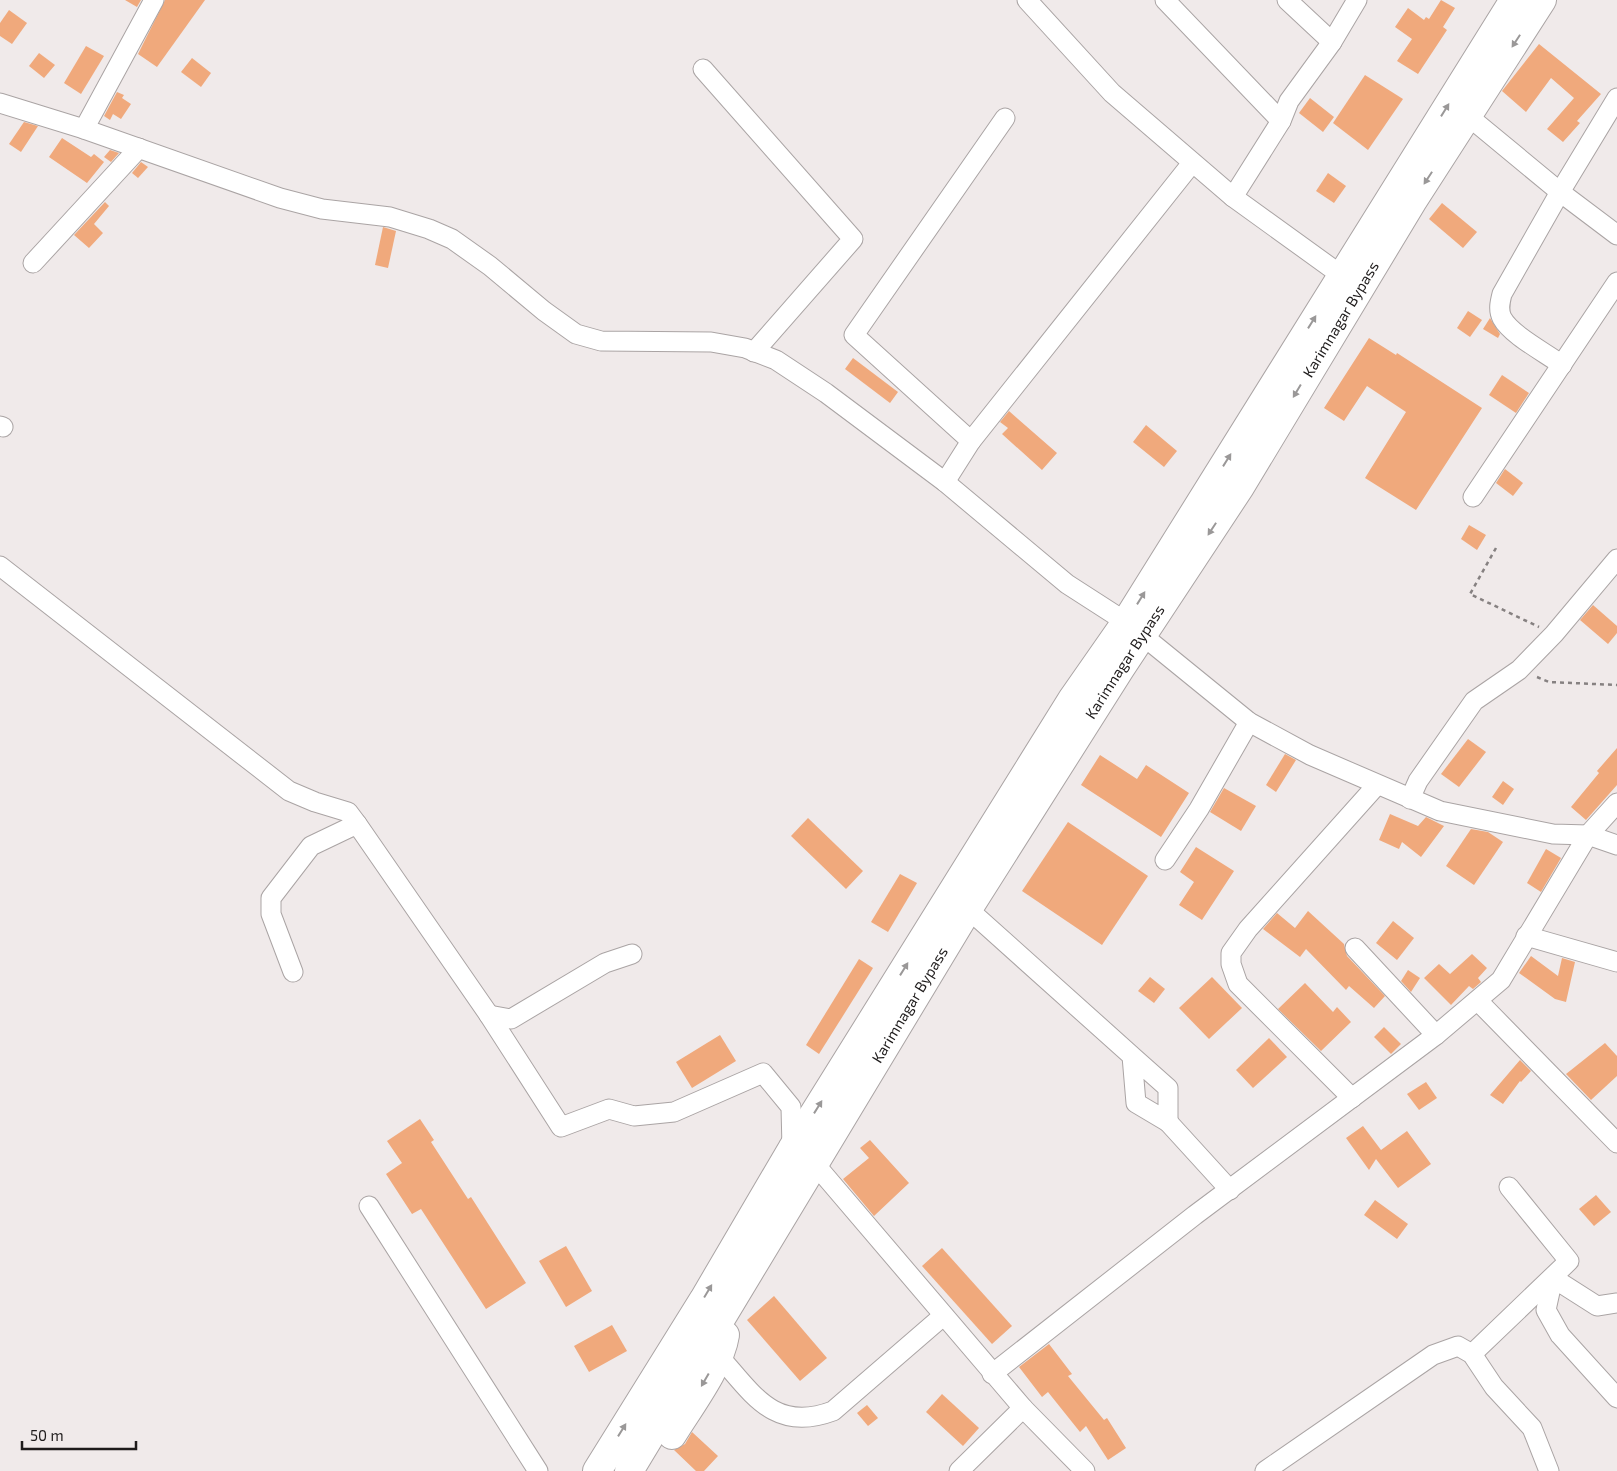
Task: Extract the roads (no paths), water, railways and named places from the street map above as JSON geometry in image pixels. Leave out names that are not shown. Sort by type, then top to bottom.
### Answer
[{"type":"highway","name":"Karimnagar Bypass","points":[[803,1156],[968,909],[1341,275],[1514,0]]},
{"type":"highway","name":"Karimnagar Bypass","points":[[716,1342],[724,1344],[730,1301],[803,1156],[1073,698],[1106,654],[1134,629],[1240,486],[1363,282],[1542,0]]},
{"type":"highway","points":[[596,1471],[704,1298],[803,1156]]},
{"type":"highway","points":[[629,1471],[716,1342]]},
{"type":"highway","points":[[650,1471],[708,1376],[716,1342]]},
{"type":"street","points":[[84,129],[154,0]]},
{"type":"street","points":[[1027,0],[1112,93],[1233,197],[1341,275]]},
{"type":"street","points":[[1165,0],[1281,121]]},
{"type":"street","points":[[1287,0],[1332,42]]},
{"type":"street","points":[[1233,197],[1281,121],[1289,101],[1332,42],[1357,0]]},
{"type":"street","points":[[703,69],[853,239],[754,352]]},
{"type":"street","points":[[1562,365],[1512,329],[1502,318],[1499,306],[1502,294],[1560,192],[1617,98]]},
{"type":"street","points":[[0,102],[84,129],[280,198],[322,209],[390,217],[429,229],[452,239],[490,266],[544,311],[576,334],[601,341],[711,342],[754,352],[776,360],[826,393],[945,482],[1067,584],[1134,629],[1249,722],[1310,756],[1440,812],[1553,834],[1588,835],[1617,844]]},
{"type":"street","points":[[1468,116],[1560,192],[1617,235]]},
{"type":"street","points":[[971,441],[854,335],[1005,118]]},
{"type":"street","points":[[33,263],[139,148]]},
{"type":"street","points":[[945,482],[971,441],[1192,163]]},
{"type":"street","points":[[1473,496],[1617,282]]},
{"type":"street","points":[[1410,799],[1418,781],[1474,701],[1519,670],[1554,634],[1617,559]]},
{"type":"street","points":[[0,566],[289,791],[315,802],[348,812],[489,1015],[561,1127],[609,1109],[634,1116],[674,1112],[763,1073],[791,1107],[803,1156],[992,1374],[1086,1471]]},
{"type":"street","points":[[1166,860],[1199,809],[1249,722]]},
{"type":"street","points":[[1352,1098],[1238,984],[1231,953],[1248,929],[1376,786]]},
{"type":"street","points":[[992,1374],[1230,1190],[1436,1036],[1501,980],[1588,835],[1617,802]]},
{"type":"street","points":[[293,972],[271,914],[271,898],[311,846],[357,824]]},
{"type":"street","points":[[968,909],[1168,1088],[1168,1122]]},
{"type":"street","points":[[1526,936],[1617,962]]},
{"type":"street","points":[[1355,948],[1436,1036]]},
{"type":"street","points":[[489,1015],[511,1019],[605,963],[632,954]]},
{"type":"street","points":[[1478,1001],[1617,1143]]},
{"type":"street","points":[[1127,1052],[1136,1103],[1168,1122],[1230,1190]]},
{"type":"street","points":[[1472,1354],[1569,1261],[1509,1187]]},
{"type":"street","points":[[369,1206],[538,1471]]},
{"type":"street","points":[[1553,1278],[1597,1306],[1617,1303]]},
{"type":"street","points":[[1553,1278],[1546,1310],[1560,1335],[1617,1398]]},
{"type":"street","points":[[716,1342],[757,1400],[777,1412],[794,1418],[814,1418],[833,1411],[943,1316]]},
{"type":"street","points":[[1264,1471],[1433,1355],[1458,1346],[1472,1354],[1494,1387],[1532,1428],[1549,1471]]},
{"type":"street","points":[[958,1471],[1023,1408]]}]
